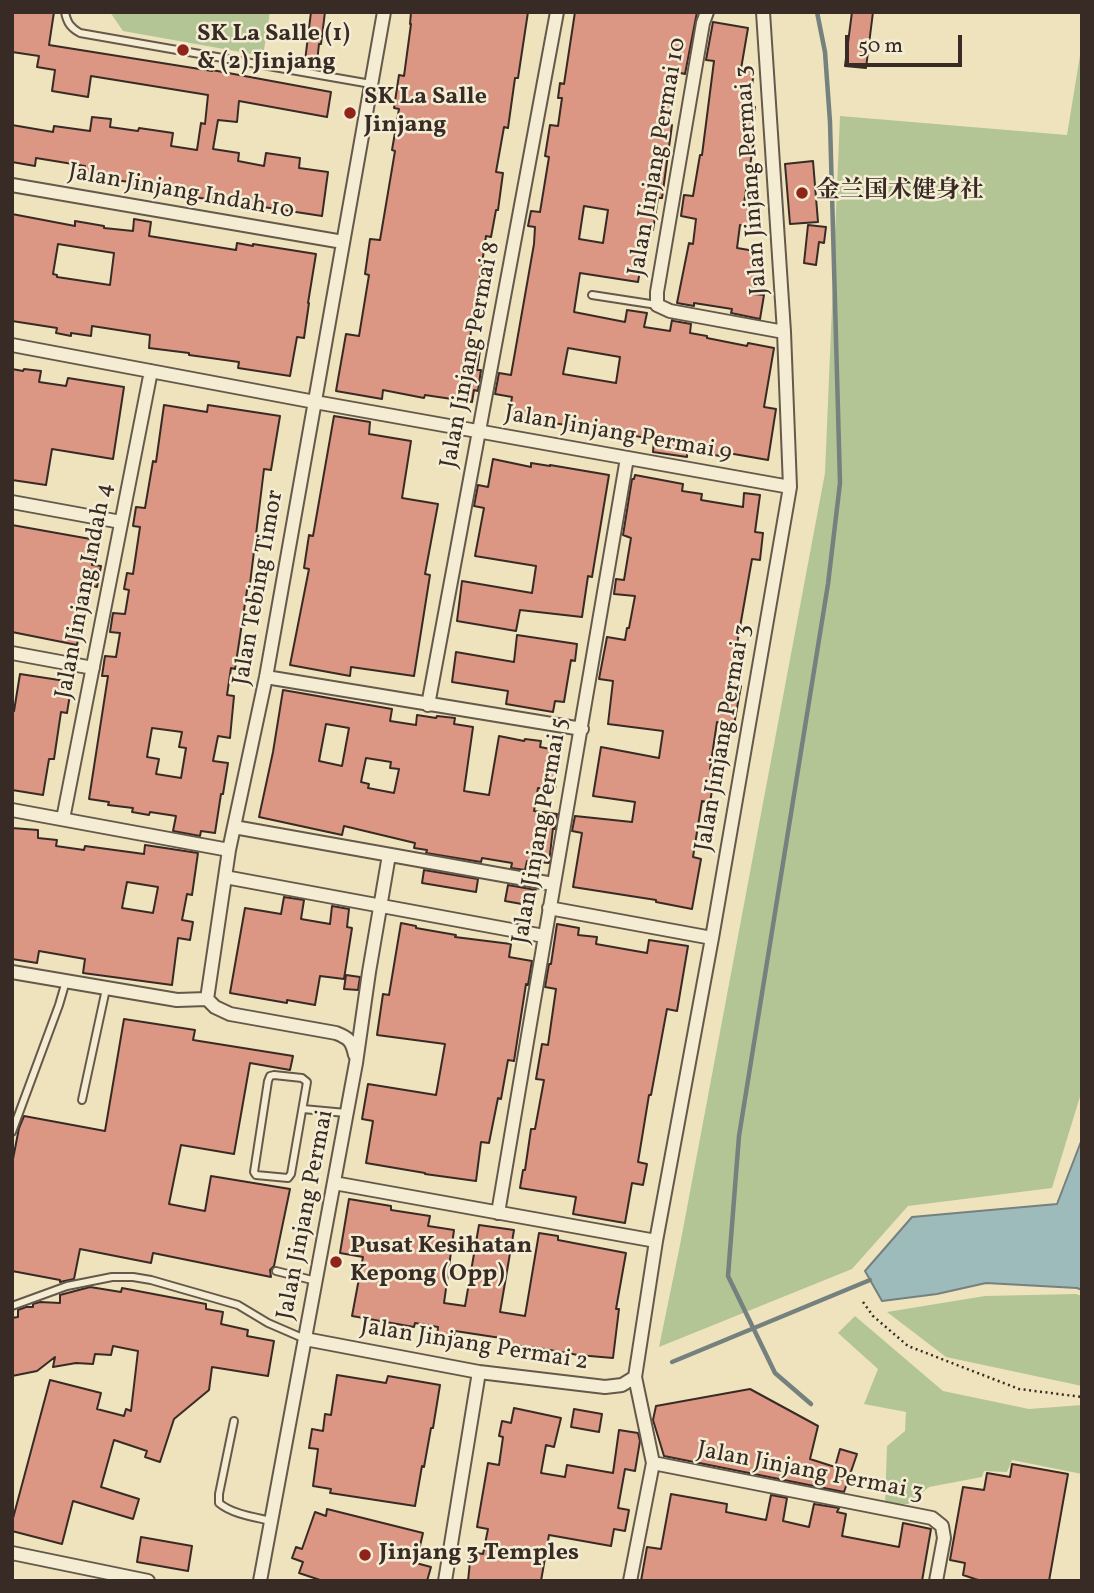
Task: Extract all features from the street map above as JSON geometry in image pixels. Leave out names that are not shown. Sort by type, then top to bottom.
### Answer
[{"type":"street","name":"Jalan Tebing Timor","points":[[206,999],[229,850],[266,677],[384,12]]},
{"type":"street","name":"Jalan Jinjang Permai 8","points":[[428,705],[557,12]]},
{"type":"street","name":"Jalan Jinjang Permai 10","points":[[707,12],[661,265],[657,305],[670,311],[783,332]]},
{"type":"street","name":"Jalan Jinjang Permai 3","points":[[630,1581],[653,1463],[635,1377],[656,1241],[712,938],[790,487],[763,12]]},
{"type":"street","name":"Jalan Jinjang Indah 10","points":[[12,185],[343,243]]},
{"type":"street","name":"Jalan Jinjang Permai 9","points":[[12,345],[790,487]]},
{"type":"street","name":"Jalan Jinjang Indah 4","points":[[63,819],[150,371]]},
{"type":"street","name":"Jalan Jinjang Permai 5","points":[[498,1213],[627,458]]},
{"type":"street","points":[[12,502],[121,522]]},
{"type":"street","points":[[12,653],[93,668]]},
{"type":"street","points":[[266,677],[582,729]]},
{"type":"street","points":[[12,810],[229,850]]},
{"type":"street","points":[[234,827],[553,884]]},
{"type":"street","name":"Jalan Jinjang Permai","points":[[260,1581],[356,1063],[389,855]]},
{"type":"street","points":[[225,877],[544,936]]},
{"type":"street","points":[[549,908],[712,938]]},
{"type":"street","points":[[12,972],[177,1000],[206,999],[230,1014],[336,1033],[348,1038],[353,1046],[356,1063]]},
{"type":"street","points":[[334,1183],[656,1241]]},
{"type":"street","name":"Jalan Jinjang Permai 2","points":[[305,1339],[479,1372],[605,1387],[622,1385],[635,1377]]},
{"type":"street","points":[[445,1581],[479,1372]]},
{"type":"street","name":"Jalan Jinjang Permai 3","points":[[653,1463],[932,1518],[942,1526],[944,1538],[936,1581]]},
{"type":"street","points":[[12,1553],[148,1581]]},
{"type":"lane","points":[[65,12],[67,22],[80,33],[371,84]]},
{"type":"lane","points":[[592,295],[657,305]]},
{"type":"lane","points":[[12,1132],[66,981]]},
{"type":"lane","points":[[82,1100],[106,989]]},
{"type":"lane","points":[[270,1076],[305,1079],[307,1082],[303,1109],[291,1174],[288,1178],[256,1175],[254,1168],[270,1076]]},
{"type":"lane","points":[[303,1109],[347,1113]]},
{"type":"lane","points":[[276,1270],[316,1281]]},
{"type":"lane","points":[[12,1306],[80,1283],[112,1277],[133,1277],[238,1305],[285,1332],[305,1339]]},
{"type":"lane","points":[[234,1421],[219,1503],[224,1508],[271,1521]]},
{"type":"path","points":[[863,1302],[873,1316],[908,1346],[1019,1389],[1082,1398]]},
{"type":"green space","points":[[110,12],[270,12],[263,56],[123,31]]},
{"type":"green space","points":[[1082,43],[1082,1090],[1052,1188],[908,1206],[852,1269],[659,1347],[825,473],[840,116],[1067,135]]},
{"type":"green space","points":[[985,1296],[1082,1296],[1082,1386],[946,1357],[887,1312]]},
{"type":"green space","points":[[855,1316],[943,1391],[1029,1409],[1082,1405],[1082,1474],[1012,1460],[1007,1472],[984,1471],[982,1477],[929,1487],[908,1504],[885,1504],[887,1446],[905,1431],[906,1412],[864,1404],[878,1369],[838,1333]]},
{"type":"water","points":[[1082,1139],[1082,1290],[986,1283],[937,1294],[882,1301],[865,1271],[912,1217],[1057,1204]]},
{"type":"building","points":[[12,12],[54,12],[49,45],[212,70],[331,92],[327,117],[239,101],[237,122],[218,120],[213,149],[239,153],[238,161],[264,166],[266,153],[300,158],[299,168],[328,172],[322,216],[250,205],[249,210],[215,204],[215,200],[170,194],[171,191],[130,185],[130,182],[84,176],[85,166],[36,158],[35,166],[12,162],[12,125],[53,132],[54,126],[90,131],[92,117],[111,119],[110,127],[173,133],[171,146],[197,150],[201,123],[205,124],[208,95],[91,76],[88,97],[52,91],[55,70],[37,67],[39,56],[12,52]]},
{"type":"building","points":[[311,12],[325,12],[317,62],[305,61]]},
{"type":"building","points":[[411,12],[528,12],[508,128],[504,127],[496,172],[503,173],[498,210],[491,237],[486,236],[480,278],[485,279],[482,297],[477,296],[468,349],[480,351],[478,391],[474,390],[472,402],[425,395],[424,398],[383,390],[382,399],[336,391],[346,334],[359,336],[369,275],[365,274],[370,239],[380,240],[395,151],[392,150],[399,109],[394,108],[399,75],[404,76]]},
{"type":"building","points":[[575,12],[697,12],[685,74],[676,72],[668,124],[672,125],[662,198],[658,198],[653,230],[647,229],[638,282],[580,273],[574,312],[625,322],[627,310],[647,313],[644,327],[670,331],[672,320],[691,324],[690,333],[707,338],[774,348],[764,407],[776,409],[768,460],[728,453],[727,457],[687,451],[687,457],[653,452],[654,439],[509,416],[512,397],[495,394],[499,373],[511,375],[534,244],[535,227],[528,226],[531,211],[540,212],[549,157],[545,156],[550,125],[558,126],[562,98],[558,98],[560,83],[564,84]],"holes":[[[584,206],[608,210],[603,243],[579,239]],[[568,348],[620,357],[616,383],[563,374]]]},
{"type":"building","points":[[852,12],[873,12],[866,68],[845,66]]},
{"type":"building","points":[[713,22],[748,28],[741,69],[754,71],[749,106],[755,107],[750,133],[755,134],[744,203],[753,204],[750,226],[740,225],[737,248],[761,252],[754,294],[764,295],[760,319],[731,313],[732,309],[677,303],[689,243],[693,244],[696,219],[681,216],[684,195],[693,196],[702,155],[714,61],[706,60]]},
{"type":"building","name":"金兰国术健身社","points":[[813,161],[818,222],[790,224],[785,164]]},
{"type":"building","points":[[12,214],[75,226],[75,221],[133,231],[134,219],[151,222],[149,236],[236,250],[237,243],[316,254],[304,338],[297,337],[290,376],[238,368],[239,362],[149,348],[150,335],[92,326],[91,336],[71,333],[71,336],[56,333],[57,328],[12,321]],"holes":[[[58,244],[114,253],[110,285],[57,277],[53,274]]]},
{"type":"building","points":[[808,225],[826,227],[824,243],[819,242],[816,265],[804,263]]},
{"type":"building","points":[[12,369],[41,371],[39,382],[66,386],[68,378],[124,387],[113,459],[52,449],[46,485],[12,480]]},
{"type":"building","points":[[164,405],[207,412],[208,405],[280,416],[271,470],[264,469],[250,584],[235,669],[231,668],[227,695],[234,696],[230,738],[218,736],[213,761],[228,763],[223,794],[215,833],[201,831],[200,836],[173,831],[176,816],[132,812],[133,808],[89,799],[108,676],[102,676],[105,656],[116,657],[120,633],[110,632],[113,613],[125,614],[129,590],[124,589],[127,573],[133,574],[140,527],[133,526],[136,507],[145,508],[153,461],[156,462]],"holes":[[[152,728],[182,732],[179,747],[186,748],[181,778],[156,774],[159,759],[147,757]]]},
{"type":"building","points":[[334,416],[370,422],[369,434],[411,441],[402,498],[438,504],[425,574],[430,575],[414,676],[351,667],[350,676],[290,665],[309,569],[304,568],[309,535],[313,536]]},
{"type":"building","points":[[493,459],[531,467],[531,463],[609,475],[592,577],[588,576],[582,617],[520,610],[516,631],[457,621],[462,581],[532,593],[536,566],[475,556],[484,508],[474,506],[478,485],[488,487]]},
{"type":"building","points":[[635,475],[683,484],[682,491],[702,494],[701,500],[743,507],[744,493],[760,495],[755,532],[763,533],[760,560],[752,559],[730,684],[741,686],[734,725],[717,722],[710,769],[715,770],[710,803],[702,801],[693,857],[701,859],[692,909],[656,900],[573,887],[582,833],[572,831],[575,816],[632,822],[635,802],[593,796],[601,747],[659,758],[663,731],[608,724],[613,681],[599,679],[607,637],[625,640],[635,596],[614,594],[616,579],[624,580],[631,538],[623,535],[632,479]]},
{"type":"building","points":[[12,525],[96,540],[92,565],[101,566],[97,587],[89,585],[84,628],[80,628],[77,645],[12,632]]},
{"type":"building","points":[[517,635],[577,644],[575,661],[571,660],[564,702],[555,701],[553,712],[506,704],[508,691],[452,682],[456,652],[514,662]]},
{"type":"building","points":[[20,674],[72,682],[67,713],[61,712],[54,759],[49,759],[43,795],[12,790],[12,711]]},
{"type":"building","points":[[283,690],[392,709],[390,721],[416,725],[417,715],[437,716],[455,718],[454,724],[473,727],[464,791],[489,795],[499,736],[541,741],[540,747],[561,751],[555,790],[538,788],[534,811],[557,814],[549,863],[527,861],[525,870],[511,868],[512,863],[482,858],[481,862],[426,853],[427,850],[414,848],[415,843],[344,826],[342,835],[259,817]],"holes":[[[326,724],[349,728],[342,766],[319,761]],[[366,758],[391,762],[390,768],[399,769],[394,793],[368,788],[369,784],[361,782]]]},
{"type":"building","points":[[12,828],[38,830],[38,838],[57,840],[56,846],[84,850],[85,846],[144,854],[145,845],[198,853],[192,895],[187,894],[182,920],[193,922],[190,940],[178,938],[172,985],[83,973],[85,959],[39,951],[37,963],[12,959]],"holes":[[[127,882],[158,887],[153,913],[122,908]]]},
{"type":"building","points":[[424,870],[478,879],[476,892],[422,883]]},
{"type":"building","points":[[508,885],[536,890],[533,906],[505,901]]},
{"type":"building","points":[[284,897],[304,900],[301,919],[330,924],[332,906],[349,909],[347,927],[352,928],[344,979],[320,976],[315,1005],[230,993],[245,908],[281,914]]},
{"type":"building","points":[[401,923],[456,935],[455,937],[511,944],[509,957],[532,961],[514,1061],[508,1060],[489,1143],[481,1142],[476,1181],[366,1163],[373,1121],[362,1119],[368,1084],[436,1095],[445,1044],[377,1035],[383,994],[389,995]]},
{"type":"building","points":[[557,924],[579,928],[578,935],[597,937],[596,944],[647,953],[649,940],[688,946],[677,1011],[667,1009],[649,1095],[638,1162],[647,1164],[643,1185],[632,1183],[625,1223],[573,1214],[576,1197],[520,1188],[544,1080],[536,1079],[542,1044],[548,1045],[556,989],[545,987]]},
{"type":"building","points":[[346,975],[360,977],[358,990],[344,989]]},
{"type":"building","points":[[124,1019],[195,1030],[193,1040],[293,1056],[290,1070],[250,1063],[234,1154],[181,1145],[169,1204],[205,1211],[211,1176],[290,1189],[274,1266],[270,1270],[271,1277],[153,1253],[151,1263],[80,1249],[74,1279],[60,1282],[12,1271],[12,1164],[24,1116],[105,1131]]},
{"type":"building","points":[[349,1199],[391,1206],[391,1210],[430,1216],[428,1226],[454,1230],[444,1303],[465,1306],[479,1225],[514,1230],[500,1312],[525,1316],[539,1233],[558,1236],[558,1240],[626,1253],[616,1309],[619,1309],[613,1358],[501,1344],[501,1338],[455,1331],[453,1340],[437,1337],[438,1327],[415,1323],[414,1327],[352,1316],[363,1257],[340,1253]]},
{"type":"building","points":[[90,1287],[121,1292],[122,1288],[206,1304],[206,1309],[223,1312],[221,1324],[248,1330],[247,1336],[274,1341],[268,1376],[212,1367],[209,1390],[174,1419],[160,1462],[145,1457],[147,1451],[114,1440],[101,1487],[139,1499],[133,1519],[73,1501],[62,1544],[12,1531],[12,1522],[50,1380],[101,1393],[97,1409],[124,1416],[126,1409],[131,1411],[138,1351],[113,1346],[111,1355],[95,1354],[93,1364],[76,1363],[53,1367],[55,1357],[37,1371],[12,1376],[12,1318],[18,1317],[18,1310],[33,1307],[33,1304],[60,1303],[60,1295]]},
{"type":"building","points":[[337,1375],[386,1383],[388,1376],[440,1385],[415,1506],[330,1493],[331,1489],[313,1486],[318,1449],[309,1448],[312,1429],[323,1431],[325,1414],[331,1415]]},
{"type":"building","points":[[750,1389],[818,1426],[810,1459],[835,1467],[840,1449],[857,1454],[844,1492],[664,1456],[653,1420],[656,1406]]},
{"type":"building","points":[[514,1408],[561,1418],[554,1447],[546,1445],[541,1473],[565,1477],[567,1465],[613,1473],[619,1430],[638,1433],[640,1441],[635,1471],[625,1469],[618,1508],[629,1510],[625,1531],[614,1529],[611,1546],[549,1535],[541,1581],[468,1581],[471,1552],[483,1554],[488,1529],[477,1527],[488,1463],[499,1465],[502,1421],[511,1423]]},
{"type":"building","points":[[574,1409],[602,1414],[599,1432],[571,1427]]},
{"type":"building","points":[[1012,1464],[1068,1474],[1049,1581],[981,1581],[963,1575],[965,1563],[950,1560],[963,1487],[984,1490],[987,1473],[1010,1477]]},
{"type":"building","points":[[671,1494],[727,1504],[726,1512],[766,1520],[771,1495],[787,1498],[783,1521],[809,1527],[814,1504],[839,1508],[837,1512],[846,1514],[842,1536],[899,1547],[903,1523],[931,1529],[922,1581],[641,1581],[647,1547],[661,1549]]},
{"type":"building","name":"Jinjang 3 Temples","points":[[327,1509],[423,1533],[416,1563],[431,1567],[427,1581],[323,1581],[299,1573],[303,1562],[292,1558],[296,1547],[302,1549],[315,1512],[326,1516]]},
{"type":"building","points":[[141,1537],[192,1546],[188,1571],[137,1562]]},
{"type":"waterway","points":[[811,1404],[775,1373],[728,1276],[739,1136],[828,584],[840,483],[830,122],[825,52],[817,12]]},
{"type":"waterway","points":[[672,1362],[870,1280]]},
{"type":"place","name":"SK La Salle (1) & (2) Jinjang","points":[[183,50]]},
{"type":"place","name":"SK La Salle Jinjang","points":[[350,113]]},
{"type":"place","name":"金兰国术健身社","points":[[802,193]]},
{"type":"place","name":"Pusat Kesihatan Kepong (Opp)","points":[[336,1262]]},
{"type":"place","name":"Jinjang 3 Temples","points":[[365,1555]]}]
